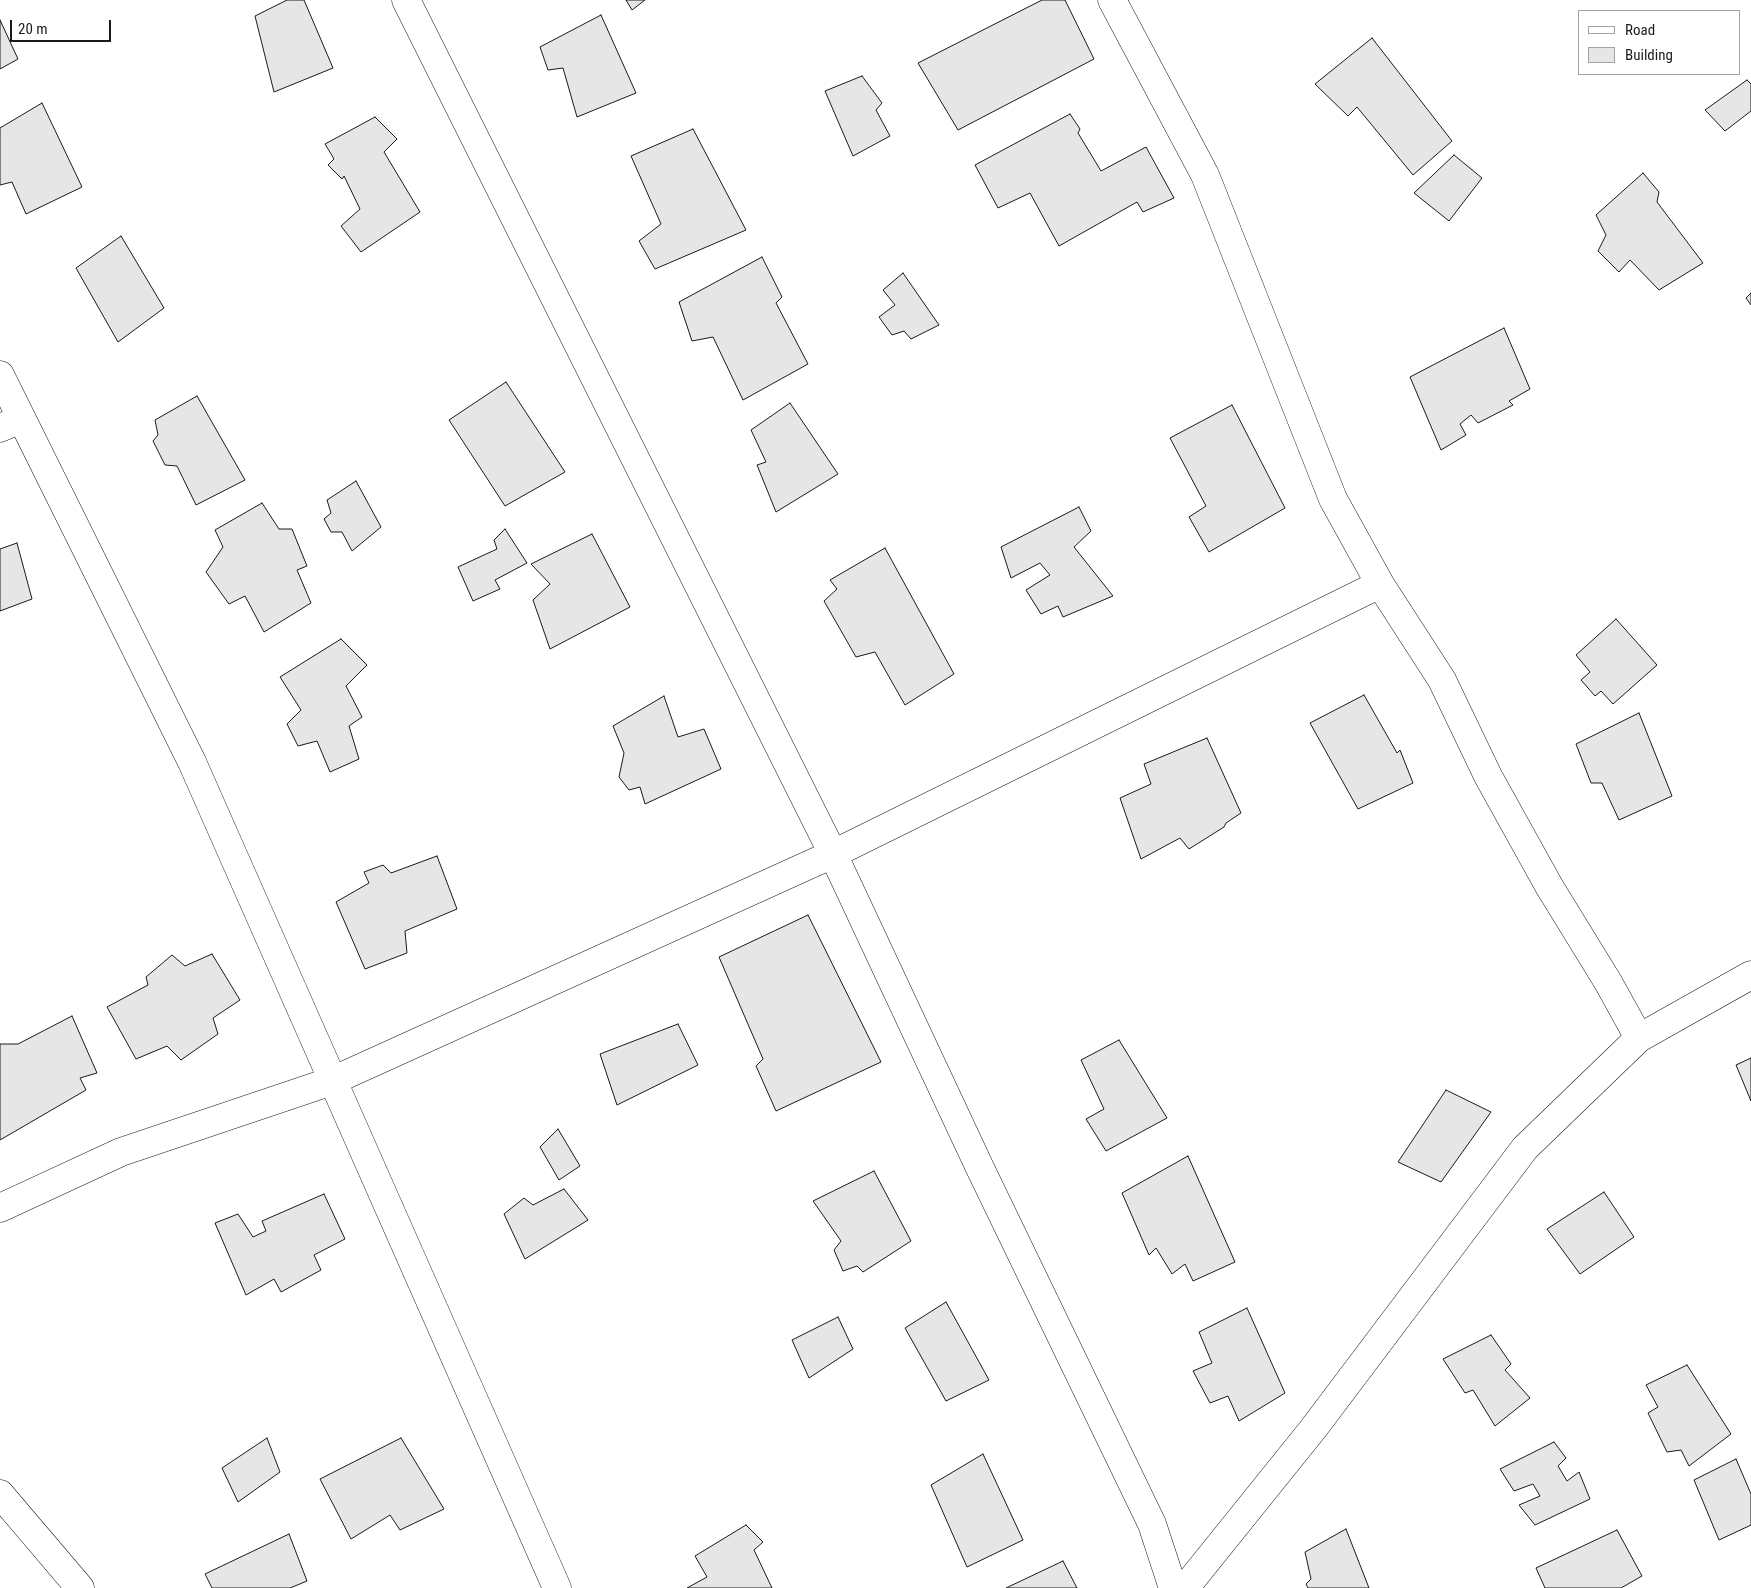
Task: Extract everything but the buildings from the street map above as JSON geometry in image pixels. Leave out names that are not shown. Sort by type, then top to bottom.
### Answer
[{"type":"street","points":[[406,0],[833,854],[980,1168],[1152,1524],[1173,1588]]},
{"type":"street","points":[[1112,0],[1205,175],[1333,499],[1380,584],[1442,680],[1488,776],[1639,1038]]},
{"type":"street","points":[[0,374],[11,423],[192,762],[332,1081],[548,1585]]},
{"type":"street","points":[[0,1208],[121,1152],[332,1081],[833,854],[1380,584]]},
{"type":"street","points":[[1185,1588],[1313,1429],[1525,1148],[1639,1038],[1751,975]]},
{"type":"street","points":[[0,1494],[80,1588]]}]
